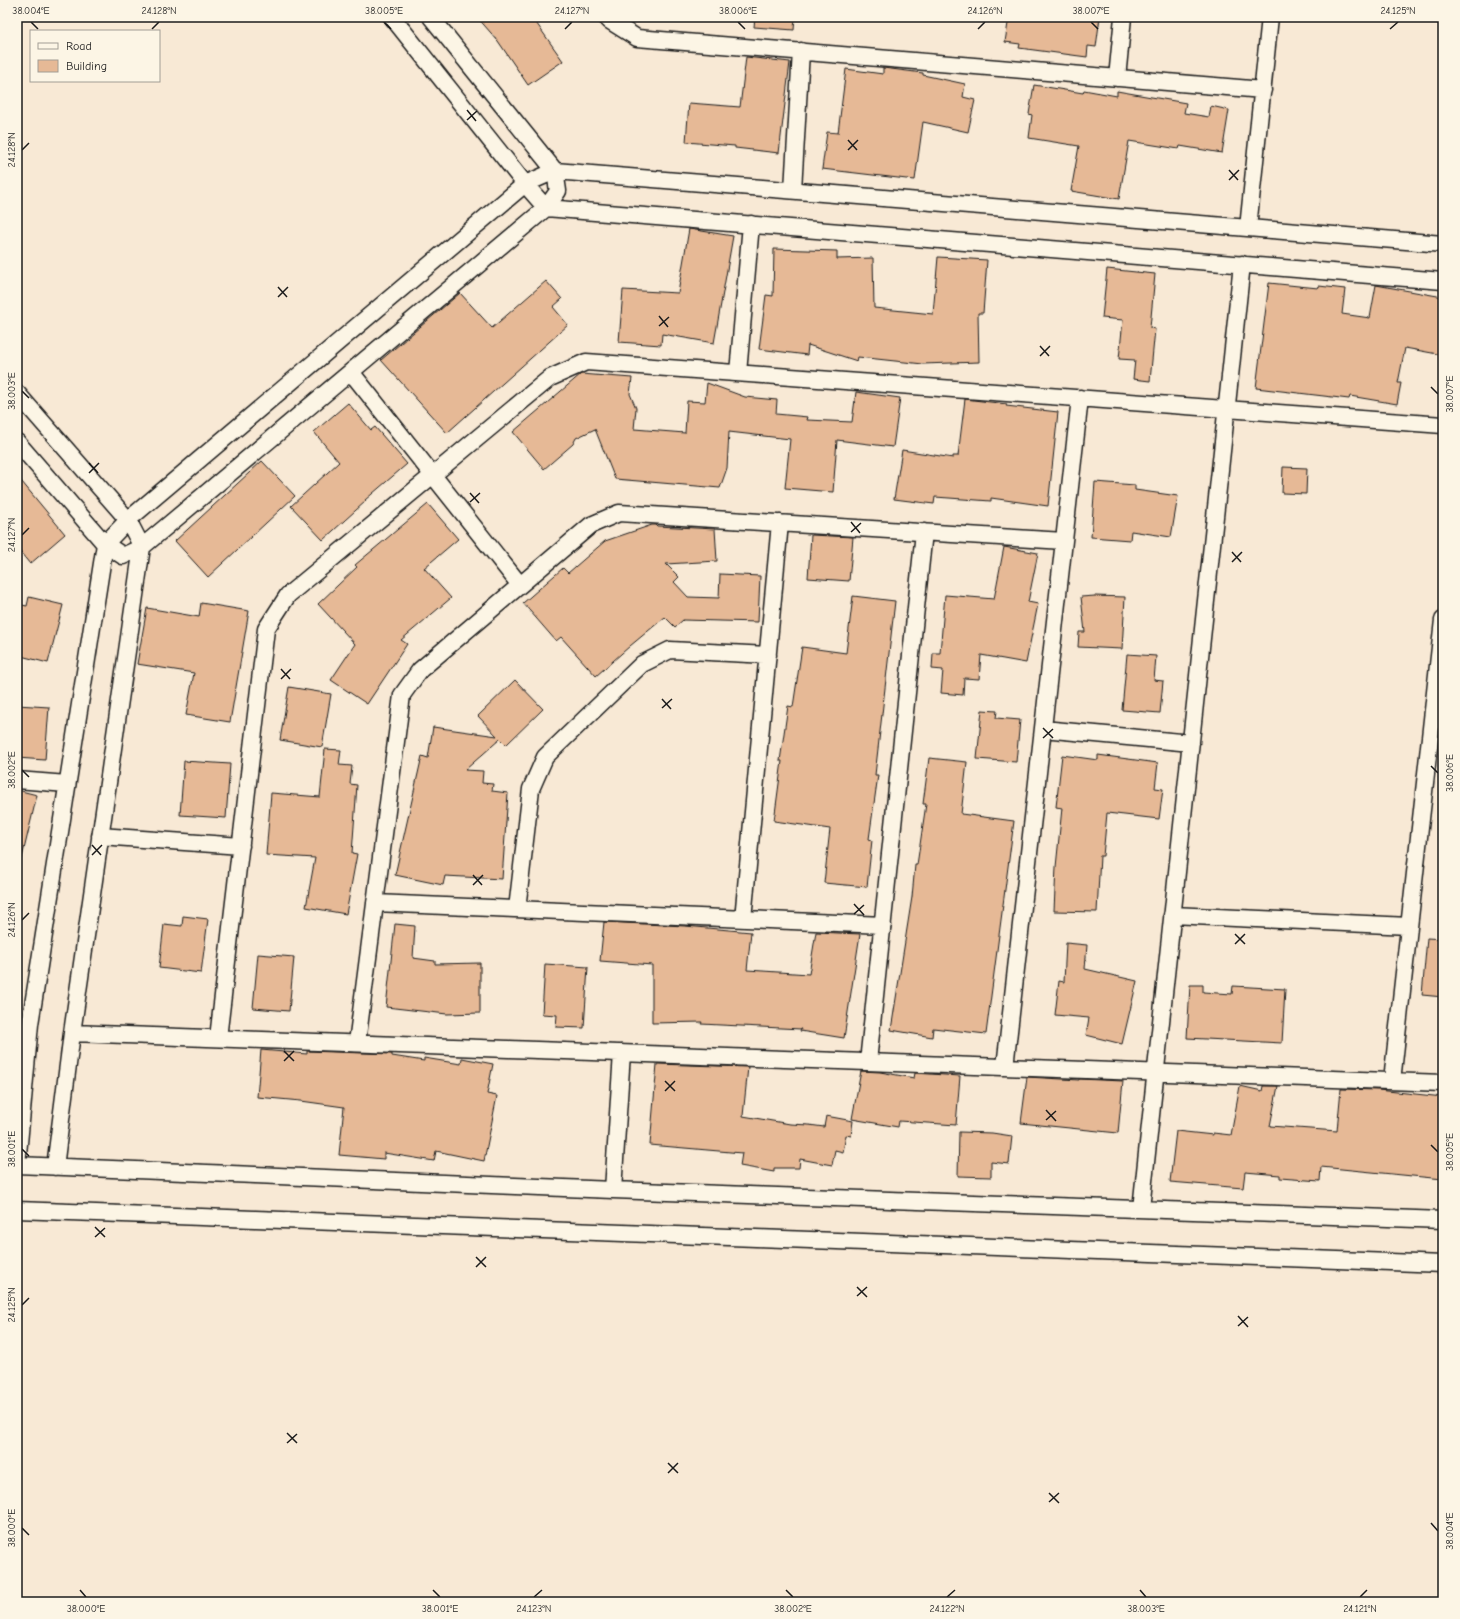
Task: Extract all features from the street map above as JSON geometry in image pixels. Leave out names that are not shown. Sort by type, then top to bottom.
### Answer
[{"type":"street","points":[[392,17],[525,184],[546,208],[1443,281]]},
{"type":"street","points":[[17,442],[105,544],[123,556],[142,547],[546,208],[558,191],[555,171],[431,17]]},
{"type":"street","points":[[606,17],[637,38],[1263,90]]},
{"type":"street","points":[[1117,78],[1124,17]]},
{"type":"street","points":[[1248,228],[1270,17]]},
{"type":"street","points":[[793,190],[802,51]]},
{"type":"street","points":[[1443,244],[555,171],[525,184],[128,520],[105,544],[67,784],[23,1024],[17,1165],[613,1190],[1443,1220]]},
{"type":"street","points":[[738,373],[751,224]]},
{"type":"street","points":[[1141,1209],[1242,264]]},
{"type":"street","points":[[218,1038],[266,629],[288,595],[550,378],[586,362],[1443,425]]},
{"type":"street","points":[[350,372],[520,585]]},
{"type":"street","points":[[17,393],[128,520],[142,547],[72,1033],[55,1167]]},
{"type":"street","points":[[1006,1066],[1080,398]]},
{"type":"street","points":[[357,1043],[402,695],[420,670],[591,525],[619,513],[1064,541]]},
{"type":"street","points":[[743,919],[780,523]]},
{"type":"street","points":[[868,1062],[924,532]]},
{"type":"street","points":[[1392,1081],[1443,620]]},
{"type":"street","points":[[517,909],[531,789],[545,757],[642,664],[670,650],[768,655]]},
{"type":"street","points":[[1043,729],[1191,743]]},
{"type":"street","points":[[17,780],[67,784]]},
{"type":"street","points":[[100,836],[241,846]]},
{"type":"street","points":[[375,903],[883,925]]},
{"type":"street","points":[[1172,915],[1409,926]]},
{"type":"street","points":[[72,1033],[1443,1083]]},
{"type":"street","points":[[613,1190],[622,1053]]},
{"type":"street","points":[[17,1210],[1443,1264]]},
{"type":"building","points":[[477,17],[532,17],[563,61],[528,85],[498,41]]},
{"type":"building","points":[[755,17],[795,17],[794,30],[754,27]]},
{"type":"building","points":[[1009,17],[1100,17],[1096,47],[1088,46],[1087,57],[1019,48],[1020,44],[1005,42]]},
{"type":"building","points":[[746,57],[790,62],[779,153],[735,148],[735,146],[686,142],[689,103],[740,107]]},
{"type":"building","points":[[883,68],[923,73],[923,75],[965,84],[963,97],[975,100],[968,132],[923,122],[915,180],[822,169],[827,132],[838,133],[846,69],[883,74]]},
{"type":"building","points":[[1034,85],[1083,93],[1084,90],[1117,96],[1117,91],[1186,103],[1184,113],[1209,117],[1211,106],[1229,110],[1222,153],[1180,146],[1179,149],[1129,141],[1119,199],[1071,191],[1079,146],[1029,138],[1032,115],[1029,114]]},
{"type":"building","points":[[689,229],[733,236],[714,343],[662,334],[661,345],[619,342],[623,290],[678,293]]},
{"type":"building","points":[[774,249],[837,251],[837,259],[873,258],[874,308],[933,314],[938,257],[987,260],[983,313],[978,313],[979,362],[923,364],[858,357],[857,361],[808,345],[807,355],[759,349],[766,295],[773,296]]},
{"type":"building","points":[[1107,269],[1155,274],[1150,328],[1155,329],[1150,381],[1133,379],[1135,360],[1119,359],[1123,320],[1102,318]]},
{"type":"building","points":[[546,281],[562,299],[553,307],[568,325],[447,433],[381,360],[460,293],[492,328]]},
{"type":"building","points":[[1269,283],[1345,289],[1342,314],[1370,318],[1376,285],[1443,297],[1443,355],[1405,348],[1398,383],[1401,383],[1397,404],[1350,396],[1349,399],[1256,388]]},
{"type":"building","points":[[581,374],[632,378],[630,394],[636,408],[634,429],[685,433],[687,401],[705,402],[707,383],[745,397],[777,400],[776,414],[808,417],[807,420],[852,422],[856,392],[900,398],[893,447],[837,440],[833,492],[785,488],[790,439],[729,432],[727,468],[720,488],[615,479],[595,429],[576,438],[573,444],[544,469],[513,432]]},
{"type":"building","points":[[965,399],[1007,404],[1006,406],[1058,412],[1048,506],[991,498],[991,501],[935,497],[934,504],[894,499],[902,450],[953,458],[953,456],[958,456]]},
{"type":"building","points":[[348,403],[371,430],[375,427],[407,464],[365,500],[366,501],[323,540],[291,506],[339,462],[314,432]]},
{"type":"building","points":[[262,461],[295,496],[208,577],[175,541]]},
{"type":"building","points":[[1283,467],[1307,468],[1306,494],[1282,493]]},
{"type":"building","points":[[17,476],[65,534],[30,564],[17,548]]},
{"type":"building","points":[[1095,482],[1135,485],[1135,490],[1178,496],[1171,537],[1131,531],[1130,540],[1091,537]]},
{"type":"building","points":[[428,504],[458,539],[424,568],[451,598],[401,640],[407,644],[367,704],[331,680],[355,644],[318,604],[357,567],[355,565]]},
{"type":"building","points":[[652,525],[715,529],[717,561],[666,564],[679,577],[674,582],[688,597],[719,598],[720,574],[760,576],[758,622],[683,620],[675,627],[665,617],[596,676],[561,637],[556,641],[523,603],[563,568],[568,573],[605,541]]},
{"type":"building","points":[[811,535],[853,537],[849,581],[808,578]]},
{"type":"building","points":[[1004,547],[1038,553],[1028,602],[1038,604],[1026,663],[981,655],[979,679],[964,678],[963,695],[941,693],[943,670],[932,669],[933,653],[940,653],[945,595],[994,599]]},
{"type":"building","points":[[853,596],[895,601],[875,775],[878,775],[869,839],[872,840],[867,887],[824,883],[830,829],[774,821],[782,761],[780,761],[788,706],[793,707],[802,647],[846,653]]},
{"type":"building","points":[[29,597],[63,605],[48,663],[17,655],[17,604],[27,606]]},
{"type":"building","points":[[1081,597],[1125,597],[1122,649],[1078,647],[1079,632],[1085,632]]},
{"type":"building","points":[[201,603],[249,611],[230,722],[186,715],[194,673],[137,664],[147,608],[199,617]]},
{"type":"building","points":[[1127,654],[1156,656],[1154,680],[1163,681],[1160,713],[1122,710]]},
{"type":"building","points":[[515,680],[543,709],[506,745],[500,739],[465,770],[483,771],[482,783],[493,784],[492,791],[508,793],[502,879],[445,876],[443,885],[395,875],[422,756],[428,758],[433,727],[497,736],[478,716]]},
{"type":"building","points":[[289,687],[331,694],[322,747],[280,740]]},
{"type":"building","points":[[17,705],[49,707],[45,760],[17,758]]},
{"type":"building","points":[[982,710],[997,711],[996,718],[1020,720],[1016,762],[977,759]]},
{"type":"building","points":[[325,749],[341,750],[339,765],[352,766],[350,784],[357,785],[352,853],[357,854],[346,914],[306,907],[315,858],[266,855],[271,793],[320,797]]},
{"type":"building","points":[[1062,755],[1098,760],[1098,755],[1158,763],[1155,788],[1163,789],[1159,819],[1107,813],[1103,856],[1100,856],[1097,912],[1054,911],[1056,867],[1062,808],[1056,807]]},
{"type":"building","points":[[929,758],[967,762],[961,814],[1014,821],[986,1034],[933,1028],[932,1037],[891,1030],[912,897],[915,865],[917,865],[926,804],[923,804]]},
{"type":"building","points":[[184,761],[230,764],[226,818],[180,815]]},
{"type":"building","points":[[17,790],[37,795],[22,858],[17,857]]},
{"type":"building","points":[[183,916],[208,919],[201,973],[159,968],[164,924],[182,926]]},
{"type":"building","points":[[604,922],[685,926],[751,932],[747,970],[809,974],[816,932],[860,934],[844,1038],[800,1031],[801,1029],[701,1024],[702,1022],[652,1023],[652,965],[600,961]]},
{"type":"building","points":[[395,924],[415,926],[413,958],[435,961],[435,964],[480,963],[480,1013],[447,1014],[386,1007]]},
{"type":"building","points":[[1427,938],[1443,939],[1443,997],[1422,995]]},
{"type":"building","points":[[1066,943],[1087,945],[1085,969],[1137,981],[1122,1044],[1086,1035],[1089,1018],[1055,1015],[1059,981],[1064,982]]},
{"type":"building","points":[[258,954],[294,957],[289,1011],[253,1008]]},
{"type":"building","points":[[545,964],[588,967],[584,1028],[556,1027],[557,1015],[542,1014]]},
{"type":"building","points":[[1190,985],[1203,985],[1203,992],[1232,994],[1233,986],[1285,989],[1282,1043],[1187,1038]]},
{"type":"building","points":[[261,1050],[307,1054],[307,1051],[392,1054],[392,1056],[424,1061],[424,1058],[461,1064],[462,1058],[493,1064],[487,1094],[497,1096],[484,1161],[436,1151],[434,1161],[384,1153],[384,1159],[339,1155],[344,1107],[257,1097]]},
{"type":"building","points":[[657,1064],[748,1067],[743,1116],[790,1124],[824,1127],[826,1116],[853,1121],[851,1136],[846,1135],[843,1152],[835,1150],[832,1165],[800,1159],[799,1168],[774,1168],[774,1172],[740,1166],[742,1153],[650,1145]]},
{"type":"building","points":[[861,1071],[880,1072],[914,1078],[915,1073],[960,1076],[956,1125],[899,1121],[898,1127],[852,1119]]},
{"type":"building","points":[[1027,1077],[1123,1081],[1118,1133],[1021,1123]]},
{"type":"building","points":[[1240,1086],[1262,1091],[1263,1086],[1278,1086],[1270,1126],[1337,1131],[1341,1089],[1378,1090],[1443,1097],[1443,1179],[1321,1167],[1320,1181],[1280,1178],[1280,1175],[1245,1172],[1243,1188],[1170,1182],[1176,1131],[1213,1135],[1213,1133],[1231,1135]]},
{"type":"building","points":[[959,1132],[992,1133],[1012,1136],[1009,1164],[991,1162],[991,1177],[958,1176]]}]
